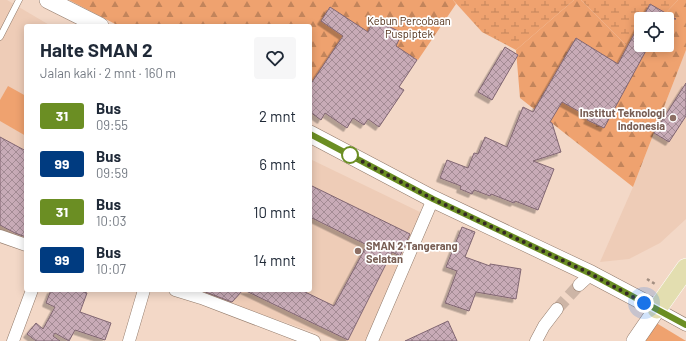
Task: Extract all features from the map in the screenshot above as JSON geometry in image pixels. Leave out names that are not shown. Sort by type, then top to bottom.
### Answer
[{"type":"main road","points":[[48,0],[96,24]]},
{"type":"main road","points":[[312,135],[585,280],[657,309]]},
{"type":"main road","points":[[635,341],[686,268]]},
{"type":"street","points":[[372,341],[433,199]]},
{"type":"street","points":[[0,236],[24,244]]},
{"type":"street","points":[[13,341],[31,292]]},
{"type":"street","points":[[129,341],[143,292]]},
{"type":"street","points":[[182,292],[314,341]]},
{"type":"street","points":[[657,309],[686,325]]},
{"type":"street","points":[[536,341],[544,326],[557,310]]},
{"type":"lane","points":[[0,37],[19,0]]},
{"type":"shaded area","points":[[0,0],[7,0],[48,24],[24,24],[24,239],[0,231]]},
{"type":"shaded area","name":"Institut Teknologi Indonesia","points":[[686,50],[686,219],[660,243],[629,259],[600,262],[633,187]]},
{"type":"shaded area","name":"SMAN 2 Tangerang Selatan","points":[[312,160],[422,213],[368,341],[340,341],[196,292],[312,292]]},
{"type":"green space","name":"Kebun Percobaan Puspiptek","points":[[69,0],[453,0],[456,4],[418,60],[354,30],[312,88],[312,24],[115,24]]},
{"type":"green space","points":[[453,0],[574,0],[516,50],[482,32]]},
{"type":"green space","points":[[574,0],[581,0],[630,49],[634,48],[634,52],[674,52],[674,12],[667,12],[678,0],[686,0],[686,50],[633,187],[520,98],[516,50]]},
{"type":"green space","points":[[581,0],[678,0],[667,12],[634,12],[634,45],[630,49]]},
{"type":"green space","points":[[8,86],[24,95],[24,135],[0,121],[0,100]]},
{"type":"green space","points":[[648,318],[686,341],[634,341]]},
{"type":"building","points":[[650,4],[664,12],[646,12]]},
{"type":"building","points":[[330,7],[368,32],[374,19],[402,33],[396,46],[417,60],[399,87],[404,90],[379,127],[368,119],[364,125],[353,118],[347,128],[325,113],[321,120],[312,113],[312,82],[343,36],[321,21]]},
{"type":"building","points":[[634,34],[634,52],[645,52],[604,128],[587,120],[589,117],[562,102],[550,122],[552,123],[561,152],[533,161],[554,169],[538,210],[491,194],[490,196],[474,190],[472,194],[460,189],[461,186],[440,178],[447,160],[468,168],[474,153],[478,154],[485,137],[507,147],[523,107],[533,112],[576,38],[618,64]]},
{"type":"building","points":[[505,47],[518,55],[492,100],[478,92]]},
{"type":"building","points":[[686,83],[686,116],[669,142],[654,133]]},
{"type":"building","points":[[0,137],[24,150],[24,236],[0,225]]},
{"type":"building","points":[[312,186],[410,234],[400,256],[392,252],[348,340],[248,292],[305,292],[334,306],[367,245],[312,218]]},
{"type":"building","points":[[462,227],[475,232],[465,257],[490,266],[490,264],[521,269],[516,299],[476,292],[469,311],[445,303],[457,271],[446,267]]},
{"type":"building","points":[[50,292],[87,293],[80,312],[111,323],[105,340],[75,330],[69,341],[55,333],[53,336],[60,341],[36,341],[27,334],[36,323],[43,329],[55,307],[46,303]]},
{"type":"building","points":[[205,292],[241,292],[232,302]]},
{"type":"building","points":[[448,321],[457,341],[405,341]]},
{"type":"tunnel","points":[[557,309],[579,285]]},
{"type":"bus line","name":"31","points":[[312,135],[433,199],[591,274],[686,325]]},
{"type":"place","name":"Institut Teknologi Indonesia","points":[[673,118]]},
{"type":"place","name":"SMAN 2 Tangerang Selatan","points":[[358,251]]},
{"type":"route","points":[[350,155],[433,199],[591,274],[644,303]]}]
